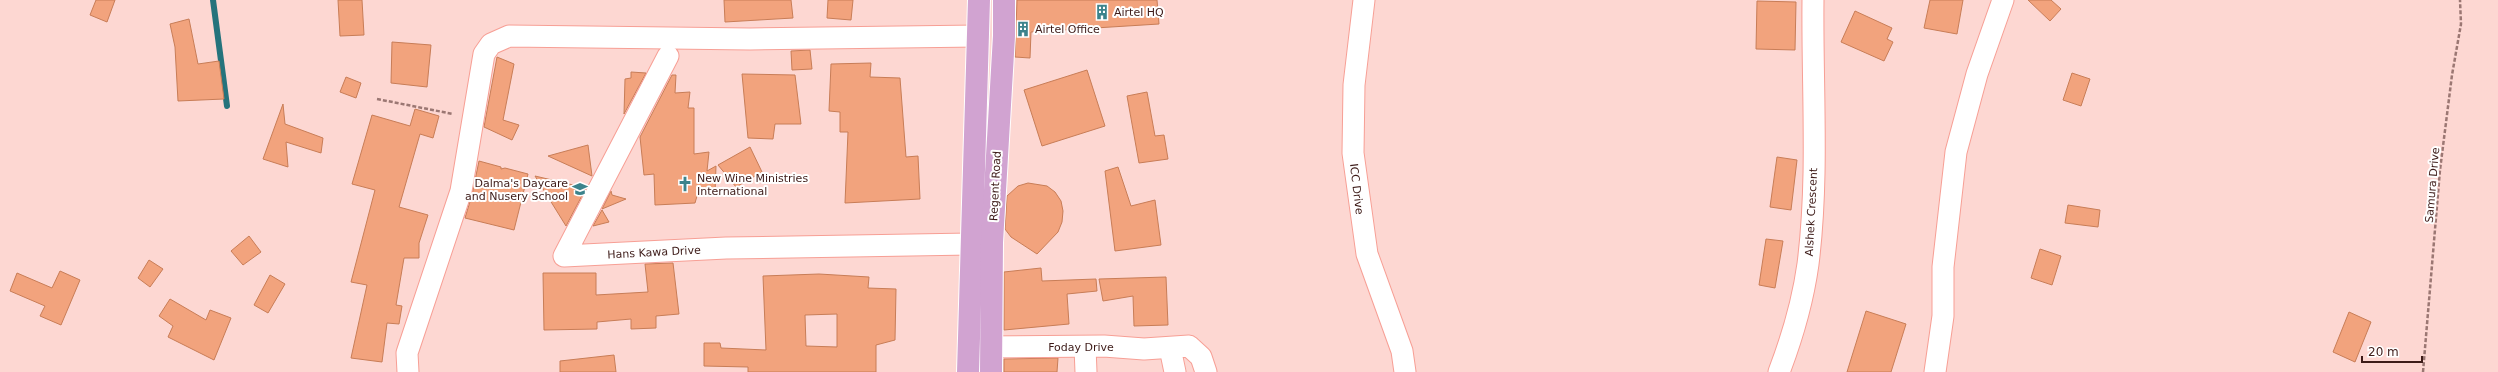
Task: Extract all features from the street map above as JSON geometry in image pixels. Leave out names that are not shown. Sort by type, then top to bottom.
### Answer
[{"type":"main road","name":"Regent Road","points":[[968,372],[970,244],[979,0]]},
{"type":"main road","name":"Regent Road","points":[[991,372],[992,242],[1004,36],[1004,0]]},
{"type":"street","name":"ICC Drive","points":[[1364,0],[1354,85],[1353,153],[1367,254],[1402,352],[1405,372]]},
{"type":"street","name":"Alshek Crescent","points":[[1779,372],[1798,310],[1808,265],[1815,187],[1812,0]]},
{"type":"street","points":[[1935,372],[1943,316],[1943,267],[1956,152],[1977,74],[2003,0]]},
{"type":"street","points":[[408,372],[407,353],[457,205],[475,119],[484,54],[491,44],[509,36],[750,39],[978,36]]},
{"type":"street","name":"Hans Kawa Drive","points":[[668,56],[564,256],[726,248],[970,244]]},
{"type":"street","name":"Foday Drive","points":[[968,347],[1170,348],[1189,346],[1201,357],[1206,372]]},
{"type":"street","points":[[1085,347],[1086,372]]},
{"type":"street","points":[[1170,348],[1175,372]]},
{"type":"path","name":"Samura Drive","points":[[2423,372],[2440,170],[2452,75],[2461,24],[2460,0]]},
{"type":"path","points":[[377,99],[475,119]]},
{"type":"building","points":[[96,0],[115,0],[107,22],[90,15]]},
{"type":"building","points":[[338,0],[362,0],[364,35],[340,36]]},
{"type":"building","points":[[724,0],[791,0],[793,18],[725,22]]},
{"type":"building","points":[[828,0],[853,0],[851,20],[827,18]]},
{"type":"building","name":"Airtel HQ","points":[[1017,0],[1157,0],[1159,24],[1031,32],[1030,58],[1015,57]]},
{"type":"building","points":[[1930,0],[1963,0],[1957,34],[1924,28]]},
{"type":"building","points":[[2028,0],[2051,0],[2061,9],[2050,21]]},
{"type":"building","points":[[1757,1],[1796,2],[1795,50],[1756,49]]},
{"type":"building","points":[[1855,11],[1892,28],[1887,39],[1893,42],[1884,61],[1841,42]]},
{"type":"building","points":[[189,19],[198,64],[219,61],[224,99],[178,101],[175,47],[170,24]]},
{"type":"building","points":[[392,42],[431,45],[427,87],[391,83]]},
{"type":"building","points":[[810,50],[812,69],[792,70],[791,51]]},
{"type":"building","points":[[497,57],[514,64],[503,120],[519,125],[512,140],[484,127]]},
{"type":"building","points":[[871,63],[870,77],[900,78],[906,157],[918,156],[920,199],[845,203],[848,132],[840,132],[840,112],[829,111],[831,64]]},
{"type":"building","points":[[1087,70],[1105,126],[1042,146],[1024,90]]},
{"type":"building","points":[[631,72],[646,73],[624,114],[625,79],[631,78]]},
{"type":"building","points":[[2072,73],[2090,79],[2081,106],[2063,100]]},
{"type":"building","points":[[742,74],[795,75],[801,124],[775,124],[773,139],[748,138]]},
{"type":"building","points":[[672,75],[676,75],[675,93],[690,92],[688,108],[694,108],[694,154],[709,152],[707,171],[716,166],[715,193],[697,196],[695,203],[655,205],[654,174],[644,175],[640,137]]},
{"type":"building","points":[[346,77],[361,83],[356,98],[340,92]]},
{"type":"building","points":[[1147,92],[1155,136],[1164,135],[1168,159],[1139,163],[1127,96]]},
{"type":"building","points":[[283,104],[285,124],[323,138],[321,153],[286,142],[288,167],[263,159]]},
{"type":"building","points":[[415,109],[439,116],[433,138],[420,134],[399,207],[428,215],[419,243],[419,258],[404,258],[396,305],[402,306],[399,324],[387,323],[382,362],[351,358],[367,285],[351,282],[375,190],[352,184],[372,115],[410,126]]},
{"type":"building","points":[[588,145],[592,176],[548,156]]},
{"type":"building","points":[[750,147],[762,172],[736,187],[718,165]]},
{"type":"building","points":[[1777,157],[1797,160],[1791,210],[1770,207]]},
{"type":"building","points":[[479,161],[501,167],[501,169],[505,168],[528,174],[514,230],[465,218],[472,195]]},
{"type":"building","points":[[1118,167],[1131,206],[1155,200],[1161,245],[1115,251],[1105,171]]},
{"type":"building","points":[[535,176],[586,188],[566,226]]},
{"type":"building","points":[[1028,183],[1047,186],[1055,192],[1061,201],[1063,211],[1062,222],[1058,232],[1037,254],[1011,237],[1005,229],[1007,196],[1018,186]]},
{"type":"building","points":[[611,191],[612,195],[626,199],[602,209]]},
{"type":"building","points":[[2068,205],[2100,210],[2098,227],[2065,223]]},
{"type":"building","points":[[602,210],[609,222],[593,226]]},
{"type":"building","points":[[249,236],[261,252],[243,265],[231,251]]},
{"type":"building","points":[[1766,239],[1783,241],[1775,288],[1759,285]]},
{"type":"building","points":[[2040,249],[2061,256],[2052,285],[2031,278]]},
{"type":"building","points":[[149,260],[163,269],[150,287],[138,278]]},
{"type":"building","points":[[673,263],[679,314],[656,316],[656,328],[631,329],[631,319],[597,322],[597,329],[544,330],[543,273],[596,273],[596,295],[648,292],[645,264]]},
{"type":"building","points":[[1041,268],[1042,281],[1096,279],[1097,291],[1067,294],[1069,324],[1004,330],[1004,272]]},
{"type":"building","points":[[60,271],[80,280],[61,325],[40,316],[45,306],[10,291],[17,273],[52,288]]},
{"type":"building","points":[[819,274],[869,277],[868,288],[896,289],[895,340],[876,345],[876,372],[748,372],[748,367],[704,366],[704,343],[720,343],[721,348],[766,350],[763,276]],"holes":[[[837,314],[837,347],[806,346],[805,315]]]},
{"type":"building","points":[[270,275],[285,284],[268,313],[254,305]]},
{"type":"building","points":[[1166,277],[1168,325],[1134,326],[1133,296],[1103,301],[1099,279]]},
{"type":"building","points":[[170,299],[206,320],[210,310],[231,318],[214,360],[168,337],[173,326],[159,316]]},
{"type":"building","points":[[1866,311],[1906,324],[1891,372],[1847,372]]},
{"type":"building","points":[[2349,312],[2371,322],[2355,362],[2333,352]]},
{"type":"building","points":[[614,355],[616,372],[560,372],[560,361]]},
{"type":"building","points":[[1058,358],[1057,372],[1004,372],[1004,359]]},
{"type":"waterway","points":[[213,0],[227,106]]},
{"type":"place","name":"Airtel HQ","points":[[1102,12]]},
{"type":"place","name":"Airtel Office","points":[[1023,29]]},
{"type":"place","name":"New Wine Ministries International","points":[[685,184]]},
{"type":"place","name":"Dalma's Daycare and Nusery School","points":[[580,189]]}]
